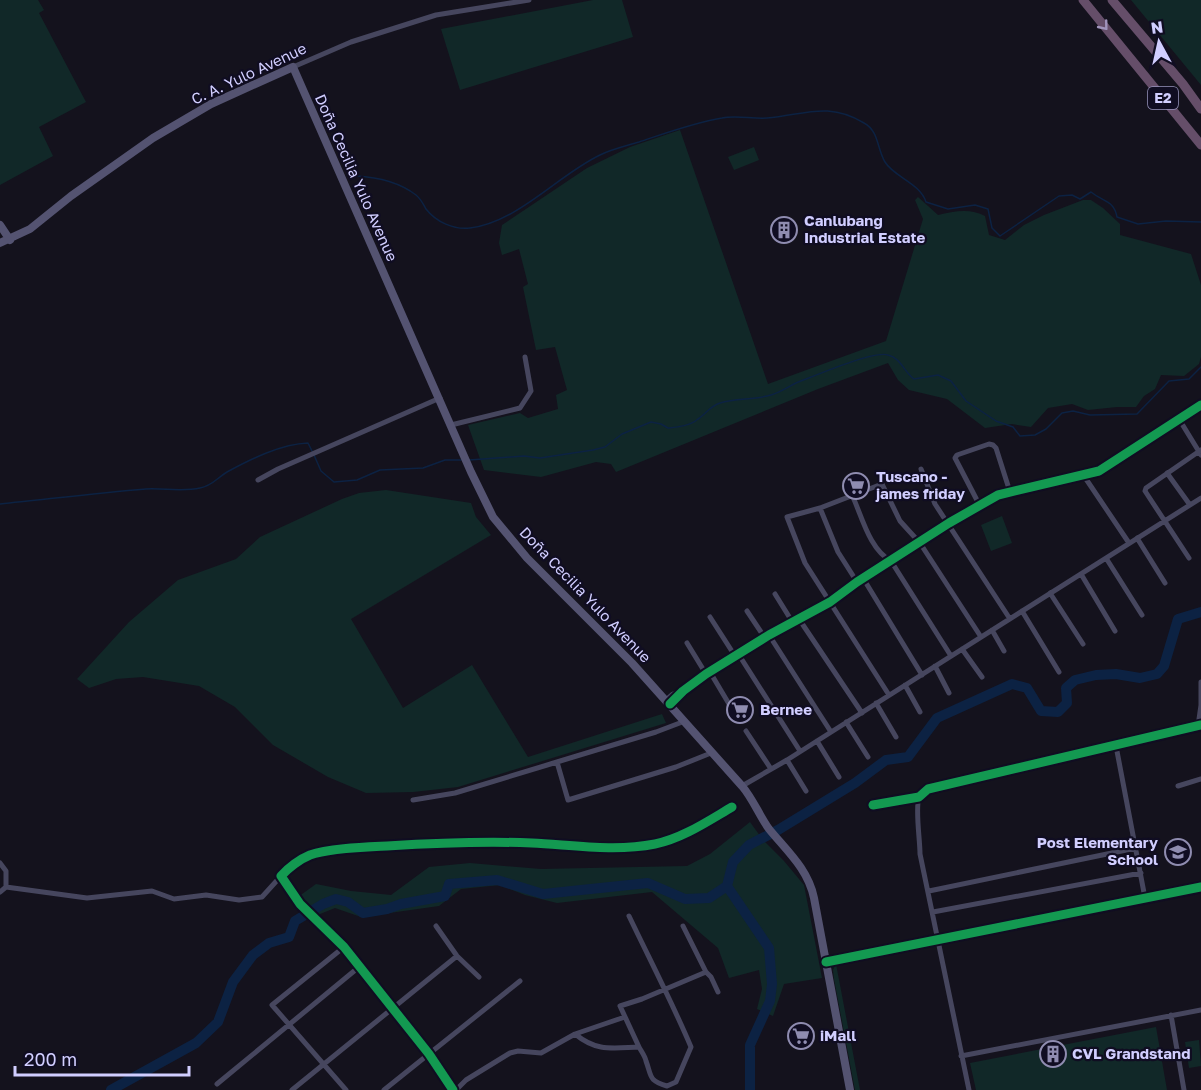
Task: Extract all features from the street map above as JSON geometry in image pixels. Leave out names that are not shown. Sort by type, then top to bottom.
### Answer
[{"type":"highway","name":"E2","points":[[1083,0],[1201,145]]},
{"type":"highway","name":"E2","points":[[1112,0],[1183,84],[1201,109]]},
{"type":"main road","name":"C. A. Yulo Avenue","points":[[0,243],[30,229],[71,196],[153,138],[211,104],[294,67]]},
{"type":"main road","name":"Doña Cecilia Yulo Avenue","points":[[294,67],[324,141],[493,517],[527,558],[632,663],[749,794],[768,827],[800,865],[812,886],[850,1090]]},
{"type":"main road","points":[[0,225],[10,240]]},
{"type":"main road","name":"C. A. Yulo Avenue","points":[[0,250],[10,240]]},
{"type":"street","name":"C. A. Yulo Avenue","points":[[294,67],[351,42],[436,15],[529,0]]},
{"type":"street","points":[[452,425],[520,408],[531,391],[525,357]]},
{"type":"street","points":[[258,480],[278,469],[440,398]]},
{"type":"street","points":[[668,702],[673,694],[682,691],[737,655],[830,602],[949,523],[999,495],[1099,471],[1201,405]]},
{"type":"street","points":[[1179,419],[1200,452],[1167,473],[1145,491],[1189,558]]},
{"type":"street","points":[[980,506],[955,458],[957,455],[989,444],[993,445],[996,448],[1010,492]]},
{"type":"street","points":[[921,470],[936,504],[1010,619]]},
{"type":"street","points":[[1167,473],[1190,505]]},
{"type":"street","points":[[1084,476],[1129,543]]},
{"type":"street","points":[[889,695],[804,563],[787,517],[882,484],[900,521],[920,543],[981,637]]},
{"type":"street","points":[[852,495],[868,532],[883,556],[891,561],[951,656]]},
{"type":"street","points":[[742,786],[800,752],[1199,499],[1201,506]]},
{"type":"street","points":[[820,507],[838,552],[860,580],[922,675]]},
{"type":"street","points":[[1137,538],[1165,583]]},
{"type":"street","points":[[1106,558],[1142,615]]},
{"type":"street","points":[[1081,574],[1115,631]]},
{"type":"street","points":[[1050,593],[1083,644]]},
{"type":"street","points":[[775,594],[862,713]]},
{"type":"street","points":[[747,611],[831,732]]},
{"type":"street","points":[[1022,611],[1059,672]]},
{"type":"street","points":[[710,617],[800,752]]},
{"type":"street","points":[[992,630],[1004,651]]},
{"type":"street","points":[[687,643],[732,709]]},
{"type":"street","points":[[962,649],[982,677]]},
{"type":"street","points":[[935,666],[949,693]]},
{"type":"street","points":[[873,805],[919,797],[928,789],[1199,726],[1201,682]]},
{"type":"street","points":[[904,685],[920,712]]},
{"type":"street","points":[[876,703],[896,736]]},
{"type":"street","points":[[413,800],[455,793],[656,732],[685,721]]},
{"type":"street","points":[[846,723],[868,757]]},
{"type":"street","points":[[746,731],[771,769]]},
{"type":"street","points":[[817,741],[839,777]]},
{"type":"street","points":[[1116,746],[1145,898]]},
{"type":"street","points":[[557,762],[568,800],[653,774],[711,753]]},
{"type":"street","points":[[787,760],[806,791]]},
{"type":"street","points":[[1178,786],[1201,779]]},
{"type":"street","points":[[919,797],[917,804],[920,854],[969,1090]]},
{"type":"street","points":[[0,892],[6,887],[87,898],[152,891],[174,899],[206,895],[239,900],[262,897],[286,870],[310,855],[355,847],[460,842],[633,847],[656,844],[693,830],[732,807]]},
{"type":"street","points":[[929,891],[1136,848]]},
{"type":"street","points":[[0,863],[6,871],[6,887]]},
{"type":"street","points":[[933,912],[1141,873]]},
{"type":"street","points":[[281,876],[300,904],[344,947],[455,1090],[466,1080],[510,1053],[518,1051],[541,1053],[575,1034],[625,1017]]},
{"type":"street","points":[[826,962],[1201,887]]},
{"type":"street","points":[[629,916],[656,974],[666,989],[691,1047],[676,1082],[667,1086],[655,1082],[620,1006],[666,989],[706,972]]},
{"type":"street","points":[[436,926],[457,956],[479,977]]},
{"type":"street","points":[[683,926],[718,992]]},
{"type":"street","points":[[344,947],[272,1005],[346,1090]]},
{"type":"street","points":[[292,1090],[457,956]]},
{"type":"street","points":[[217,1084],[359,967]]},
{"type":"street","points":[[384,1090],[520,981]]},
{"type":"street","points":[[961,1056],[1201,1010]]},
{"type":"street","points":[[1171,1015],[1184,1090]]},
{"type":"street","points":[[575,1034],[587,1044],[595,1046],[612,1049],[639,1047]]},
{"type":"green space","points":[[0,0],[38,0],[44,10],[39,13],[86,102],[39,127],[53,156],[0,185]]},
{"type":"green space","points":[[593,0],[622,0],[633,37],[460,90],[441,29]]},
{"type":"green space","points":[[1131,0],[1201,0],[1201,85]]},
{"type":"green space","points":[[680,130],[768,384],[886,341],[923,219],[915,200],[918,197],[938,215],[956,211],[980,213],[985,216],[989,235],[1005,240],[1024,225],[1044,215],[1083,200],[1091,200],[1120,224],[1120,235],[1191,254],[1201,285],[1201,357],[1199,364],[1184,376],[1161,375],[1155,389],[1144,396],[1136,407],[1088,410],[1072,404],[1048,408],[1031,427],[1012,424],[985,428],[947,399],[909,390],[898,380],[888,363],[818,389],[616,472],[611,464],[596,462],[541,477],[484,470],[468,425],[520,413],[528,418],[558,409],[556,395],[567,390],[555,347],[536,350],[523,287],[528,284],[519,249],[502,255],[499,243],[502,225],[587,168],[630,147]]},
{"type":"green space","points":[[754,147],[759,160],[734,170],[728,157]]},
{"type":"green space","points":[[386,490],[471,503],[476,517],[491,535],[351,619],[403,708],[472,665],[528,757],[662,714],[666,723],[458,787],[413,792],[366,793],[328,777],[273,745],[235,707],[199,686],[143,677],[116,679],[89,688],[77,679],[129,622],[178,580],[236,559],[260,537],[342,499],[359,493]]},
{"type":"green space","points":[[1002,516],[1012,543],[991,551],[981,525]]},
{"type":"green space","points":[[750,822],[763,840],[804,885],[822,978],[784,984],[773,1016],[757,1009],[762,989],[759,970],[729,978],[718,948],[652,892],[557,903],[525,895],[500,885],[461,889],[439,906],[361,917],[335,908],[315,916],[298,897],[316,884],[351,891],[391,895],[429,867],[470,863],[541,869],[687,866],[710,854]]},
{"type":"green space","points":[[836,964],[860,1090],[855,1090],[834,979],[833,970]]},
{"type":"green space","points":[[1156,1027],[1167,1090],[976,1090],[970,1063]]},
{"type":"green space","points":[[1199,1040],[1201,1066],[1189,1068],[1185,1042]]},
{"type":"waterway","points":[[356,176],[379,179],[409,190],[418,197],[430,214],[440,221],[458,228],[470,228],[505,217],[584,164],[614,149],[690,125],[722,118],[767,118],[827,111],[851,116],[869,126],[875,135],[885,162],[894,172],[913,185],[923,195],[926,202],[948,209],[975,205],[988,209],[992,228],[1000,236],[1059,196],[1072,195],[1080,199],[1091,192],[1111,204],[1117,217],[1138,224],[1166,221],[1201,222]]},
{"type":"waterway","points":[[469,460],[524,456],[540,458],[605,447],[622,434],[651,422],[668,428],[688,425],[720,403],[771,395],[796,383],[870,356],[888,355],[896,359],[914,379],[938,375],[951,381],[966,401],[996,421],[1013,427],[1020,436],[1035,435],[1046,429],[1062,413],[1073,411],[1090,415],[1137,414],[1169,381],[1189,379],[1201,367]]},
{"type":"waterway","points":[[0,504],[146,489],[193,489],[208,486],[236,467],[277,449],[308,443],[312,451]]},
{"type":"waterway","points":[[314,455],[321,471],[334,482],[357,480],[380,470],[423,468],[445,460],[461,460]]},
{"type":"waterway","points":[[750,1090],[750,1045],[770,1001],[772,984],[769,948],[727,886],[733,862],[749,845],[855,783],[886,760],[908,757],[937,718],[1012,684],[1027,688],[1041,711],[1058,712],[1067,703],[1066,688],[1075,680],[1096,675],[1116,674],[1140,678],[1157,674],[1164,666],[1178,619],[1201,612]]},
{"type":"waterway","points":[[111,1090],[196,1043],[218,1022],[233,982],[253,955],[269,943],[289,937],[295,921],[336,899],[348,902],[363,913],[445,896],[449,884],[497,880],[543,894],[648,883],[685,899],[709,898],[727,886]]},
{"type":"cycle path","points":[[670,704],[706,674],[769,635],[830,602],[949,523],[998,495],[1099,471],[1201,405]]},
{"type":"cycle path","points":[[873,805],[919,797],[928,789],[1201,725]]},
{"type":"cycle path","points":[[453,1090],[429,1054],[344,947],[300,904],[281,876],[298,861],[310,855],[358,847],[495,842],[625,848],[655,844],[675,838],[732,807]]},
{"type":"cycle path","points":[[826,962],[1201,887]]},
{"type":"place","name":"Canlubang Industrial Estate","points":[[784,230]]},
{"type":"place","name":"Tuscano - james friday","points":[[856,486]]},
{"type":"place","name":"Bernee","points":[[740,710]]},
{"type":"place","name":"Post Elementary School","points":[[1178,852]]},
{"type":"place","name":"iMall","points":[[801,1036]]},
{"type":"place","name":"CVL Grandstand","points":[[1053,1054]]}]
